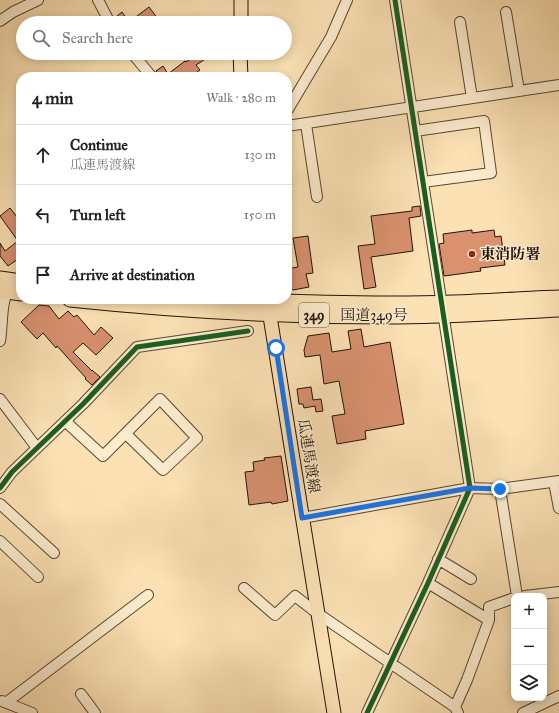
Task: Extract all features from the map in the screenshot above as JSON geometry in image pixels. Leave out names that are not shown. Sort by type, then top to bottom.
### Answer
[{"type":"highway","name":"国道349号","points":[[236,304],[269,305],[386,316],[559,298]]},
{"type":"highway","name":"国道349号","points":[[442,309],[559,309]]},
{"type":"main road","points":[[241,0],[241,16]]},
{"type":"main road","points":[[240,60],[241,72]]},
{"type":"main road","name":"瓜連馬渡線","points":[[269,305],[334,713]]},
{"type":"street","points":[[0,21],[38,0]]},
{"type":"street","points":[[98,0],[106,16]]},
{"type":"street","points":[[292,103],[331,37],[347,0]]},
{"type":"street","points":[[368,713],[470,488],[395,0]]},
{"type":"street","points":[[506,12],[519,91]]},
{"type":"street","points":[[460,22],[472,98]]},
{"type":"street","points":[[138,60],[148,72]]},
{"type":"street","points":[[292,125],[559,85]]},
{"type":"street","points":[[415,131],[484,121],[491,173],[423,182]]},
{"type":"street","points":[[306,124],[317,197]]},
{"type":"street","points":[[0,341],[2,315],[12,285]]},
{"type":"street","points":[[0,488],[12,472],[83,404],[138,347],[248,331]]},
{"type":"street","points":[[0,399],[37,448]]},
{"type":"street","points":[[65,420],[103,456],[160,399],[197,438],[163,470],[126,434]]},
{"type":"street","points":[[302,518],[470,488],[500,489],[557,481],[559,508]]},
{"type":"street","points":[[500,489],[517,593]]},
{"type":"street","points":[[0,504],[54,553]]},
{"type":"street","points":[[0,542],[38,577]]},
{"type":"street","points":[[438,559],[471,579]]},
{"type":"street","points":[[428,583],[488,620]]},
{"type":"street","points":[[244,588],[275,615],[295,596],[456,710],[488,620],[489,607],[511,599]]},
{"type":"street","points":[[547,593],[559,592]]},
{"type":"street","points":[[3,702],[148,595]]},
{"type":"street","points":[[81,694],[96,713]]},
{"type":"street","points":[[523,713],[559,696]]},
{"type":"street","points":[[3,702],[32,713]]},
{"type":"building","points":[[149,7],[156,16],[137,16]]},
{"type":"building","points":[[122,12],[125,16],[117,16]]},
{"type":"building","points":[[189,60],[204,60],[196,65],[200,70],[197,72],[171,72],[185,61],[186,62]]},
{"type":"building","points":[[163,66],[167,72],[157,72],[156,71]]},
{"type":"building","points":[[420,206],[421,216],[409,218],[413,251],[371,257],[376,287],[364,289],[358,246],[375,244],[371,216],[412,211],[412,207]]},
{"type":"building","points":[[10,208],[16,216],[16,238],[0,216]]},
{"type":"building","name":"東消防署","points":[[472,230],[472,233],[494,230],[495,237],[501,236],[505,265],[480,268],[481,271],[444,276],[439,244],[444,243],[443,234]]},
{"type":"building","points":[[308,236],[313,273],[306,274],[309,287],[293,290],[292,268],[298,267],[293,238]]},
{"type":"building","points":[[0,243],[5,251],[16,243],[16,260],[8,266],[0,256]]},
{"type":"building","points":[[39,305],[49,306],[59,319],[68,311],[74,317],[77,315],[94,335],[101,327],[113,338],[96,355],[83,343],[73,352],[100,377],[92,385],[85,379],[86,378],[57,346],[56,348],[43,333],[37,339],[21,322]]},
{"type":"building","points":[[361,329],[364,347],[390,342],[404,424],[365,431],[366,439],[337,444],[332,416],[345,414],[339,381],[324,384],[320,355],[305,357],[304,350],[308,336],[329,333],[332,352],[351,349],[348,331]]},
{"type":"building","points":[[311,387],[313,400],[321,399],[323,411],[316,412],[315,406],[304,408],[303,404],[299,404],[297,389]]},
{"type":"building","points":[[281,456],[288,501],[272,504],[271,502],[249,505],[245,472],[254,471],[253,462],[265,460],[264,458]]},
{"type":"cycle path","points":[[367,713],[428,583],[470,488],[395,0]]},
{"type":"cycle path","points":[[0,488],[12,472],[83,404],[137,347],[248,331]]},
{"type":"place","name":"東消防署","points":[[472,254]]},
{"type":"route","points":[[276,348],[302,518],[470,488],[500,489]]}]
